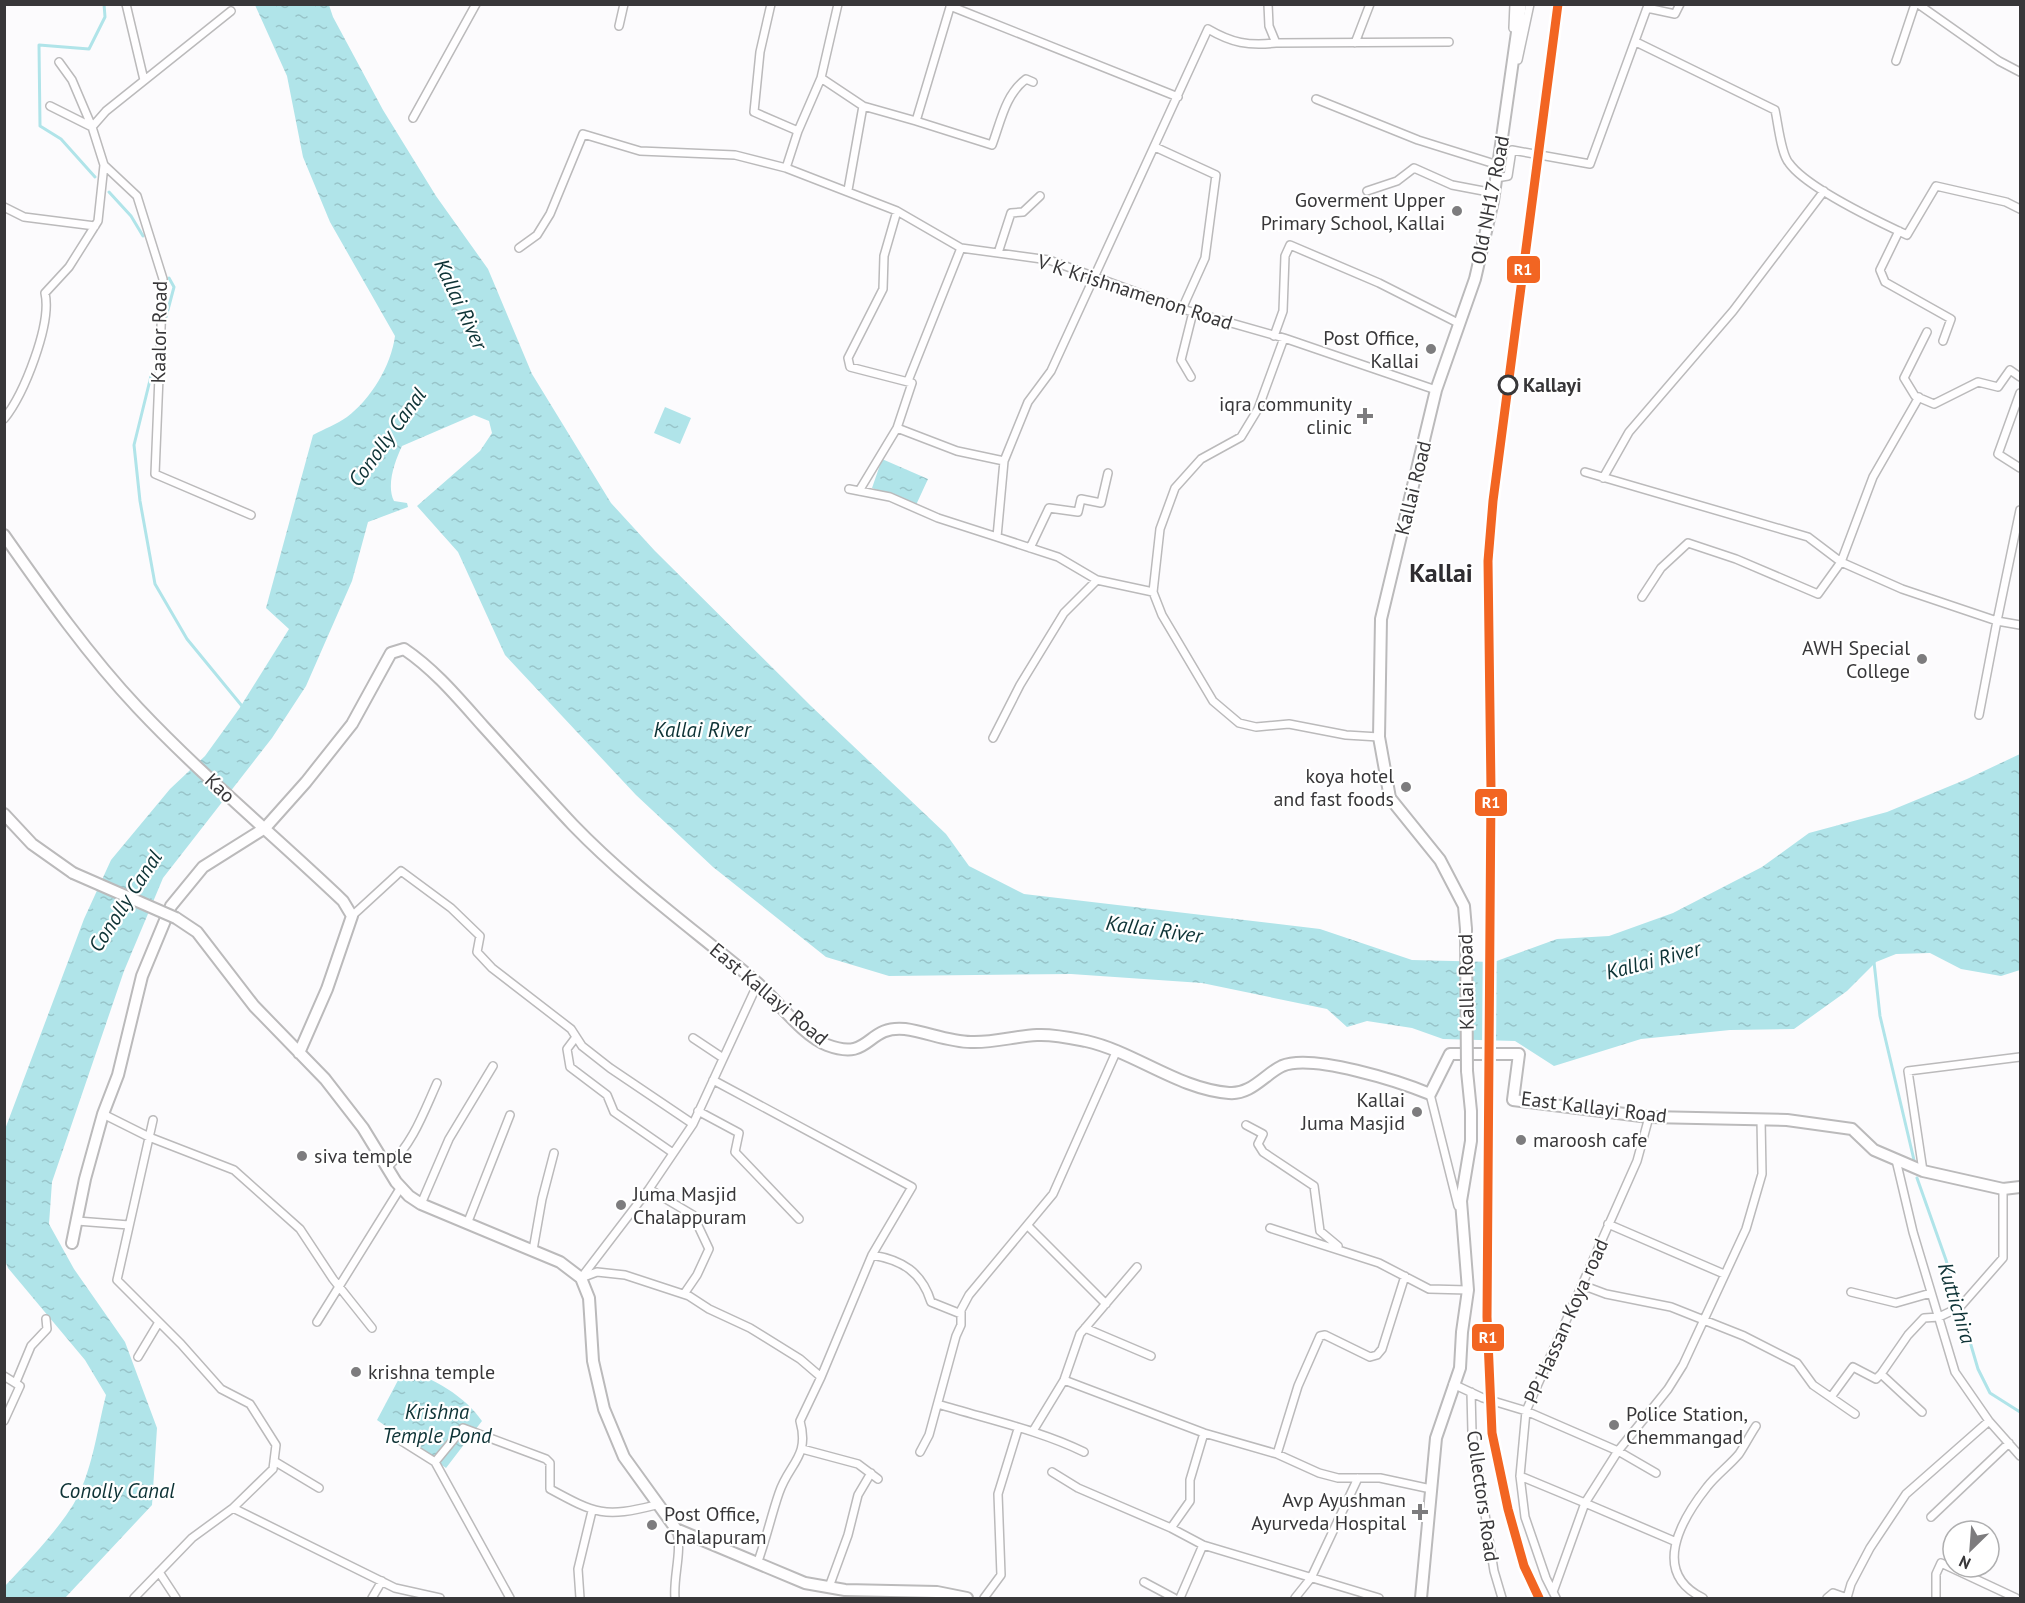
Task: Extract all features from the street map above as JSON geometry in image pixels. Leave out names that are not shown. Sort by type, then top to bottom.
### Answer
[{"type":"street","points":[[126,4],[144,80]]},
{"type":"street","points":[[413,118],[476,4]]},
{"type":"street","points":[[619,26],[624,4]]},
{"type":"street","points":[[771,4],[760,52],[754,112],[798,131]]},
{"type":"street","points":[[786,168],[798,131],[821,78],[838,4]]},
{"type":"street","points":[[1268,4],[1269,26],[1276,43]]},
{"type":"street","points":[[1356,43],[1370,4]]},
{"type":"street","points":[[1496,178],[1508,176],[1512,150],[1590,164],[1647,8],[1675,14],[1680,4]]},
{"type":"street","points":[[1896,61],[1916,4],[1999,62],[2020,72]]},
{"type":"street","points":[[916,121],[950,5],[1178,97]]},
{"type":"street","name":"Old NH17 Road","points":[[1436,390],[1475,279],[1494,193],[1522,5]]},
{"type":"street","points":[[50,106],[92,127],[106,111],[231,11]]},
{"type":"street","points":[[997,537],[1004,461],[1028,402],[1051,371],[1208,29],[1250,46],[1276,43],[1449,42]]},
{"type":"street","points":[[1636,42],[1775,110],[1787,162],[1824,191],[1907,235],[1936,186],[2006,202],[2020,208]]},
{"type":"street","name":"Kaalor Road","points":[[59,62],[72,80],[92,127],[104,165],[137,196],[163,279],[155,474],[250,515]]},
{"type":"street","points":[[821,78],[863,105],[992,145],[998,124],[1014,88],[1026,80],[1033,82]]},
{"type":"street","points":[[1316,99],[1418,140],[1498,165]]},
{"type":"street","points":[[848,190],[863,105]]},
{"type":"street","name":"V K Krishnamenon Road","points":[[519,248],[537,235],[550,214],[583,134],[640,151],[735,155],[786,168],[848,190],[897,211],[961,248],[1049,260],[1182,309],[1284,338],[1436,390]]},
{"type":"street","points":[[1155,147],[1216,175],[1205,258],[1182,309]]},
{"type":"street","points":[[4,419],[18,398],[33,364],[47,304],[45,293],[69,267],[98,221],[104,165]]},
{"type":"street","points":[[1367,191],[1397,181],[1414,168],[1452,185],[1494,193]]},
{"type":"street","points":[[1603,478],[1629,432],[1733,311],[1824,191]]},
{"type":"street","points":[[998,253],[1011,213],[1023,212],[1040,196]]},
{"type":"street","points":[[4,207],[24,217],[95,225]]},
{"type":"street","points":[[859,491],[897,428],[912,383],[850,367],[848,358],[876,309],[883,289],[884,256],[897,211]]},
{"type":"street","points":[[1899,231],[1880,270],[1885,282],[1952,319],[1943,341]]},
{"type":"street","points":[[1274,336],[1283,311],[1285,256],[1290,245],[1379,283],[1458,323]]},
{"type":"street","points":[[908,381],[961,248]]},
{"type":"street","points":[[1191,377],[1181,360],[1193,312]]},
{"type":"street","points":[[1927,332],[1904,378],[1919,397],[1934,404],[1978,382],[1998,387],[2010,370],[2020,377]]},
{"type":"street","points":[[1284,338],[1258,409],[1241,437],[1201,459],[1175,488],[1160,529],[1153,592],[1171,632],[1213,700],[1239,723],[1256,728],[1289,724],[1346,735],[1379,737]]},
{"type":"street","name":"Kallai Road","points":[[1421,1599],[1436,1438],[1460,1368],[1468,1290],[1461,1201],[1471,1142],[1467,1071],[1466,929],[1464,906],[1440,860],[1390,798],[1379,737],[1381,619],[1436,390]]},
{"type":"street","points":[[2020,393],[1998,454],[2020,468]]},
{"type":"street","points":[[1642,597],[1661,568],[1688,543],[1736,559],[1818,594],[1840,562],[1873,477],[1919,397]]},
{"type":"street","points":[[897,428],[957,451],[1004,461]]},
{"type":"street","points":[[1585,472],[1808,537],[1840,562],[1902,590],[1997,621],[2020,625]]},
{"type":"street","points":[[1030,548],[1049,508],[1078,512],[1081,499],[1101,503],[1108,473]]},
{"type":"street","points":[[849,489],[890,497],[938,518],[1059,557],[1097,580],[1153,592]]},
{"type":"street","points":[[1979,715],[2020,510]]},
{"type":"street","name":"Kao","points":[[4,535],[90,654],[138,708],[226,796],[265,828],[343,901],[352,916]]},
{"type":"street","points":[[993,738],[1020,685],[1064,613],[1097,580]]},
{"type":"street","name":"East Kallayi Road","points":[[72,1243],[103,1114],[117,1075],[142,976],[171,906],[203,867],[265,828],[352,724],[391,653],[404,649],[446,685],[574,826],[624,876],[758,983],[821,1043],[847,1051],[856,1050],[886,1029],[902,1029],[967,1042],[997,1041],[1038,1035],[1087,1041],[1117,1050],[1185,1081],[1229,1094],[1241,1093],[1282,1066],[1296,1062],[1373,1075],[1430,1094],[1450,1054],[1519,1054],[1513,1100],[1649,1117],[1787,1120],[1852,1130],[1874,1150],[1923,1172],[2003,1189],[2020,1187]]},
{"type":"street","points":[[4,814],[32,844],[73,873],[176,918],[197,932],[254,1006],[347,1105],[400,1187],[421,1204],[560,1262],[581,1278],[588,1298],[593,1361],[604,1409],[624,1457],[656,1505],[676,1529],[679,1537],[674,1584],[675,1599]]},
{"type":"street","points":[[299,1053],[327,989],[352,916],[401,871],[451,908],[480,936],[477,952],[492,968],[562,1022],[582,1046],[610,1068],[693,1124]]},
{"type":"street","points":[[581,1278],[649,1189],[693,1124],[758,983]]},
{"type":"street","points":[[576,1037],[567,1049],[570,1067],[607,1095],[614,1112],[673,1153]]},
{"type":"street","points":[[693,1038],[723,1058]]},
{"type":"street","points":[[920,1452],[929,1435],[961,1325],[961,1314],[969,1295],[1053,1194],[1117,1050]]},
{"type":"street","points":[[1923,1172],[1908,1071],[2020,1057]]},
{"type":"street","points":[[421,1204],[449,1139],[493,1066]]},
{"type":"street","points":[[713,1080],[912,1187],[872,1255],[800,1421],[805,1437],[800,1458],[782,1484],[757,1564]]},
{"type":"street","points":[[388,1167],[402,1153],[415,1134],[437,1083]]},
{"type":"street","points":[[1430,1094],[1462,1220]]},
{"type":"street","points":[[698,1111],[739,1133],[735,1152],[799,1219]]},
{"type":"street","points":[[103,1114],[149,1137],[234,1170],[300,1229],[372,1328]]},
{"type":"street","points":[[467,1224],[510,1115]]},
{"type":"street","name":"PP Hassan Koya road","points":[[1554,1595],[1525,1517],[1520,1476],[1526,1411],[1637,1161],[1649,1117]]},
{"type":"street","points":[[1554,1595],[1585,1503],[1618,1451],[1668,1389],[1683,1365],[1746,1229],[1762,1173],[1761,1119]]},
{"type":"street","points":[[134,1599],[192,1538],[233,1508],[273,1469],[276,1445],[250,1404],[221,1389],[117,1280],[153,1120]]},
{"type":"street","points":[[1246,1125],[1263,1134],[1258,1143],[1263,1152],[1314,1186],[1320,1231],[1342,1249]]},
{"type":"street","points":[[533,1250],[542,1199],[554,1153]]},
{"type":"street","points":[[1896,1160],[1913,1232],[1955,1372],[1989,1421],[2020,1456]]},
{"type":"street","points":[[317,1322],[338,1284],[400,1187]]},
{"type":"street","points":[[649,1189],[693,1215],[709,1249],[697,1275],[684,1294]]},
{"type":"street","points":[[1832,1398],[1853,1367],[1876,1379],[1908,1335],[1924,1318],[1939,1317],[1960,1307],[2003,1258],[2003,1189]]},
{"type":"street","points":[[76,1221],[129,1225]]},
{"type":"street","points":[[1608,1224],[1724,1274]]},
{"type":"street","points":[[1028,1226],[1106,1304]]},
{"type":"street","points":[[1270,1228],[1342,1249],[1429,1289],[1468,1290]]},
{"type":"street","points":[[872,1255],[892,1258],[911,1268],[926,1286],[931,1302],[961,1314]]},
{"type":"street","points":[[1034,1431],[1064,1380],[1080,1334],[1137,1268]]},
{"type":"street","points":[[581,1278],[597,1272],[625,1275],[684,1294],[709,1310],[750,1328],[800,1359],[821,1377]]},
{"type":"street","points":[[1277,1454],[1298,1386],[1320,1336],[1325,1335],[1370,1357],[1377,1355],[1382,1349],[1405,1276]]},
{"type":"street","points":[[1581,1285],[1606,1294],[1671,1307],[1703,1319],[1797,1363],[1814,1385],[1855,1414]]},
{"type":"street","points":[[1851,1292],[1896,1303],[1931,1293]]},
{"type":"street","points":[[16,1382],[31,1346],[47,1329],[46,1319]]},
{"type":"street","points":[[138,1357],[159,1322]]},
{"type":"street","points":[[1085,1328],[1151,1356]]},
{"type":"street","points":[[1881,1374],[1922,1412]]},
{"type":"street","points":[[4,1376],[16,1382],[19,1388],[4,1420]]},
{"type":"street","points":[[1064,1380],[1204,1433],[1277,1454],[1319,1473],[1338,1478],[1380,1478],[1431,1488]]},
{"type":"street","points":[[1453,1384],[1483,1398],[1526,1411],[1618,1451],[1656,1473]]},
{"type":"street","name":"Collectors Road","points":[[1472,1392],[1472,1432],[1494,1571],[1502,1599]]},
{"type":"street","points":[[938,1404],[1018,1429],[1034,1431],[1084,1452]]},
{"type":"street","points":[[1827,1599],[1833,1593],[1847,1598],[1870,1548],[1906,1494],[1989,1421]]},
{"type":"street","points":[[1704,1599],[1690,1592],[1678,1578],[1674,1565],[1674,1541],[1706,1488],[1738,1454],[1756,1426]]},
{"type":"street","points":[[435,1462],[463,1428],[546,1459],[550,1463],[550,1489],[592,1511],[627,1512],[656,1505]]},
{"type":"street","points":[[984,1599],[1001,1575],[998,1494],[1018,1429]]},
{"type":"street","points":[[1171,1528],[1190,1501],[1190,1480],[1204,1433]]},
{"type":"street","points":[[400,1440],[435,1462],[510,1599]]},
{"type":"street","points":[[1931,1517],[2008,1443]]},
{"type":"street","points":[[802,1449],[842,1458],[878,1479]]},
{"type":"street","points":[[274,1461],[319,1488]]},
{"type":"street","points":[[829,1587],[848,1535],[858,1495],[871,1473]]},
{"type":"street","points":[[1052,1473],[1078,1488],[1171,1528],[1203,1545],[1379,1599]]},
{"type":"street","points":[[1520,1476],[1674,1541]]},
{"type":"street","points":[[1295,1599],[1311,1578],[1358,1478]]},
{"type":"street","points":[[233,1508],[395,1588],[440,1599]]},
{"type":"street","points":[[580,1599],[578,1569],[592,1511]]},
{"type":"street","points":[[676,1529],[805,1583],[845,1590],[912,1595],[937,1592],[967,1599]]},
{"type":"street","points":[[1180,1599],[1203,1545]]},
{"type":"street","points":[[1936,1599],[1936,1574],[1941,1563],[2016,1599]]},
{"type":"street","points":[[159,1572],[176,1599]]},
{"type":"street","points":[[372,1599],[381,1581]]},
{"type":"street","points":[[1144,1582],[1174,1599]]},
{"type":"water","name":"Kallai River","points":[[255,5],[329,5],[333,17],[383,110],[436,196],[488,269],[532,374],[611,503],[655,551],[811,706],[946,834],[969,866],[1024,894],[1320,929],[1412,960],[1494,962],[1557,939],[1609,936],[1673,913],[1762,867],[1809,833],[1887,812],[2020,754],[2020,970],[2001,976],[1961,969],[1930,953],[1896,954],[1876,962],[1847,991],[1794,1029],[1730,1030],[1641,1039],[1554,1066],[1515,1041],[1443,1039],[1412,1028],[1367,1021],[1347,1027],[1327,1009],[1202,983],[1071,974],[889,976],[826,957],[713,867],[636,795],[505,655],[458,552],[417,506],[480,451],[492,433],[489,421],[474,415],[402,446],[394,466],[391,488],[394,501],[407,503],[408,507],[368,522],[352,581],[306,686],[272,738],[163,878],[124,971],[52,1182],[49,1224],[74,1269],[125,1342],[157,1428],[152,1505],[65,1598],[5,1598],[5,1586],[58,1527],[80,1493],[93,1452],[106,1395],[85,1360],[8,1268],[4,1258],[4,1132],[84,919],[111,860],[170,789],[205,756],[239,709],[289,629],[266,608],[313,435],[347,417],[364,401],[384,370],[395,336],[330,222],[303,157],[287,76]]},
{"type":"water","points":[[665,407],[691,418],[680,444],[654,433]]},
{"type":"water","points":[[882,459],[928,479],[916,505],[872,488]]},
{"type":"water","name":"Krishna Temple Pond","points":[[404,1369],[426,1377],[448,1389],[467,1404],[482,1421],[446,1468],[377,1420]]},
{"type":"waterway","points":[[95,177],[61,139],[40,126],[39,45],[89,49],[105,17],[104,4]]},
{"type":"waterway","points":[[109,192],[131,216],[143,236]]},
{"type":"waterway","points":[[166,317],[174,287],[169,278]]},
{"type":"waterway","points":[[151,376],[134,445],[140,501],[155,584],[187,639],[242,706]]},
{"type":"waterway","points":[[1874,962],[1880,1016],[1914,1160]]},
{"type":"waterway","name":"Kuttichira","points":[[1917,1178],[1946,1260],[1978,1369],[1990,1393],[2020,1412]]},
{"type":"railway","points":[[1492,1433],[1517,1537],[1539,1598]]},
{"type":"transit line","name":"R1","points":[[1539,1598],[1524,1566],[1508,1509],[1492,1433],[1487,1317],[1491,790],[1488,561],[1493,501],[1558,4]]},
{"type":"place","name":"Goverment Upper Primary School, Kallai","points":[[1457,211]]},
{"type":"place","name":"Post Office, Kallai","points":[[1431,349]]},
{"type":"place","name":"Kallayi","points":[[1508,385]]},
{"type":"place","name":"iqra community clinic","points":[[1365,416]]},
{"type":"place","name":"AWH Special College","points":[[1922,659]]},
{"type":"place","name":"koya hotel and fast foods","points":[[1406,787]]},
{"type":"place","name":"Kallai Juma Masjid","points":[[1417,1112]]},
{"type":"place","name":"maroosh cafe","points":[[1521,1140]]},
{"type":"place","name":"siva temple","points":[[302,1156]]},
{"type":"place","name":"Juma Masjid Chalappuram","points":[[621,1205]]},
{"type":"place","name":"krishna temple","points":[[356,1372]]},
{"type":"place","name":"Police Station, Chemmangad","points":[[1614,1425]]},
{"type":"place","name":"Avp Ayushman Ayurveda Hospital","points":[[1420,1512]]},
{"type":"place","name":"Post Office, Chalapuram","points":[[652,1525]]},
{"type":"district","name":"Kallai","points":[[1441,572]]},
{"type":"water label","name":"Conolly Canal","points":[[387,437]]},
{"type":"water label","name":"Conolly Canal","points":[[125,901]]},
{"type":"water label","name":"Conolly Canal","points":[[117,1490]]}]
